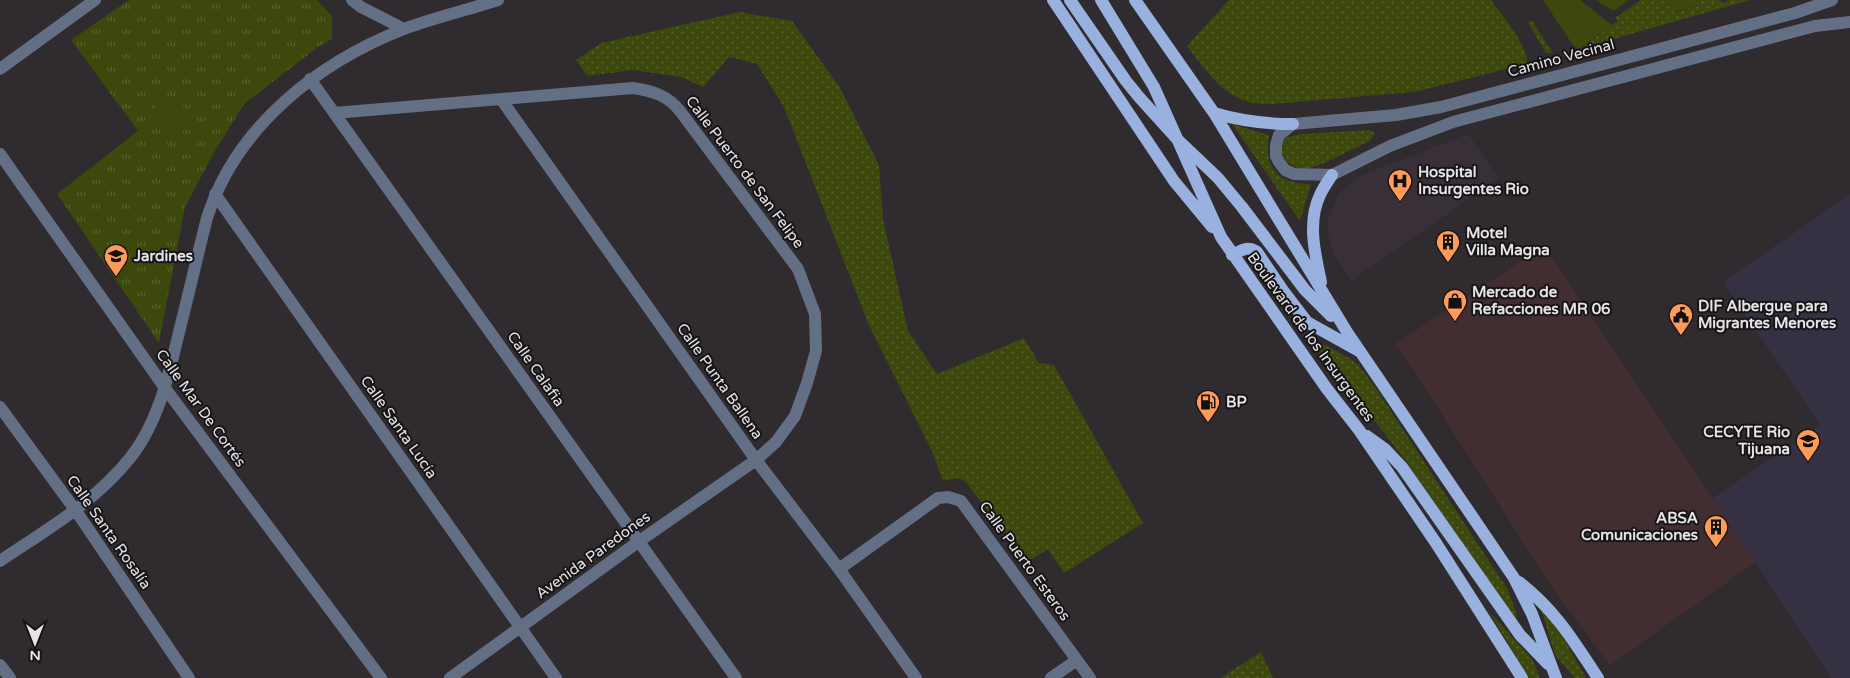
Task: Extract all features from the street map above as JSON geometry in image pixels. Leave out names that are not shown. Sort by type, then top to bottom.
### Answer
[{"type":"main road","points":[[1053,0],[1174,181],[1221,237]]},
{"type":"main road","points":[[1070,0],[1126,80],[1177,139],[1218,178],[1305,290],[1347,332]]},
{"type":"main road","name":"Boulevard de los Insurgentes","points":[[1101,0],[1150,80],[1221,237],[1232,255],[1327,389],[1359,430],[1436,543],[1522,678]]},
{"type":"main road","name":"Boulevard de los Insurgentes","points":[[1135,0],[1214,113],[1347,332],[1514,578],[1532,614],[1558,675]]},
{"type":"main road","points":[[1214,113],[1242,121],[1294,124]]},
{"type":"main road","points":[[1324,295],[1314,253],[1313,227],[1319,195],[1332,175]]},
{"type":"main road","points":[[1232,255],[1246,248],[1252,248],[1257,252],[1307,322],[1361,352]]},
{"type":"main road","points":[[1359,430],[1385,449],[1402,467],[1520,634],[1558,675]]},
{"type":"main road","points":[[1514,578],[1540,598],[1556,617],[1598,678]]},
{"type":"street","points":[[0,69],[78,5],[95,0]]},
{"type":"street","points":[[352,0],[360,7],[404,29]]},
{"type":"street","points":[[0,561],[76,511],[116,474],[132,456],[146,433],[165,388],[207,218],[215,194],[231,164],[249,138],[273,112],[310,79],[337,62],[404,29],[498,0]]},
{"type":"street","name":"Camino Vecinal","points":[[1294,124],[1396,115],[1434,108],[1795,13],[1832,0]]},
{"type":"street","points":[[1294,124],[1279,135],[1276,145],[1276,156],[1279,162],[1285,170],[1294,174],[1332,175],[1390,146],[1453,122],[1815,26],[1850,22]]},
{"type":"street","name":"Calle Calafia","points":[[310,79],[736,678]]},
{"type":"street","name":"Calle Puerto de San Felipe","points":[[334,113],[633,88],[659,93],[672,101],[798,268],[814,314],[816,352],[795,416],[776,442],[756,460]]},
{"type":"street","name":"Calle Punta Ballena","points":[[501,99],[756,460],[839,569],[916,678]]},
{"type":"street","name":"Calle Mar De Cortés","points":[[0,154],[165,388],[381,678]]},
{"type":"street","name":"Calle Santa Lucía","points":[[215,194],[556,678]]},
{"type":"street","name":"Calle Santa Rosalía","points":[[0,407],[76,511],[190,678]]},
{"type":"street","name":"Avenida Paredones","points":[[450,678],[638,542],[756,460]]},
{"type":"street","name":"Calle Puerto Esteros","points":[[839,569],[938,498],[948,497],[961,501],[1090,678]]},
{"type":"street","points":[[1050,678],[1077,660]]},
{"type":"street","points":[[0,664],[10,678]]},
{"type":"shaded area","name":"Hospital Insurgentes Rio","points":[[1468,134],[1499,178],[1351,281],[1333,253],[1328,234],[1328,220],[1338,195],[1348,184],[1362,175]]},
{"type":"shaded area","name":"CECYTE Rio Tijuana","points":[[1850,194],[1850,678],[1831,678],[1713,498],[1820,425],[1723,282]]},
{"type":"shaded area","points":[[1544,246],[1756,562],[1610,665],[1566,607],[1536,563],[1413,369],[1395,344]]},
{"type":"green space","points":[[129,0],[317,0],[332,16],[332,39],[318,47],[244,104],[213,154],[185,207],[159,343],[57,194],[138,131],[71,40]]},
{"type":"green space","points":[[1229,0],[1491,0],[1520,40],[1527,57],[1527,64],[1414,92],[1273,104],[1254,103],[1243,100],[1224,89],[1208,73],[1187,46]]},
{"type":"green space","points":[[1543,0],[1580,0],[1612,25],[1578,49],[1572,44]]},
{"type":"green space","points":[[1596,0],[1629,0],[1614,11]]},
{"type":"green space","points":[[1641,0],[1667,0],[1676,12],[1701,4],[1698,0],[1720,0],[1722,3],[1730,0],[1750,0],[1578,49],[1618,21],[1615,18]]},
{"type":"green space","points":[[1667,0],[1698,0],[1701,4],[1675,12]]},
{"type":"green space","points":[[740,12],[792,21],[839,86],[879,165],[883,219],[908,331],[937,374],[1024,338],[1039,363],[1054,365],[1143,523],[1064,573],[1048,549],[1027,562],[965,481],[958,478],[943,481],[932,451],[868,323],[784,107],[757,64],[729,57],[703,87],[681,77],[634,70],[587,76],[576,60],[601,43]]},
{"type":"green space","points":[[1527,21],[1533,22],[1551,53],[1546,53]]},
{"type":"green space","points":[[156,95],[183,106],[192,125],[176,136],[170,129],[166,133],[155,117]]},
{"type":"green space","points":[[1232,124],[1269,135],[1268,156],[1275,172],[1290,181],[1311,184],[1300,221]]},
{"type":"green space","points":[[1369,130],[1375,133],[1370,141],[1310,168],[1305,169],[1292,165],[1283,154],[1282,148],[1285,138],[1300,134]]},
{"type":"green space","points":[[1304,332],[1352,360],[1366,374],[1508,590],[1516,612],[1517,622],[1406,461],[1375,421],[1338,381]]},
{"type":"green space","points":[[1541,609],[1560,632],[1586,678],[1575,678],[1555,655]]},
{"type":"green space","points":[[1488,610],[1532,659],[1540,678],[1529,678]]},
{"type":"green space","points":[[1261,652],[1273,678],[1220,678]]},
{"type":"place","name":"Hospital Insurgentes Rio","points":[[1400,202]]},
{"type":"place","name":"Motel Villa Magna","points":[[1448,263]]},
{"type":"place","name":"Jardines","points":[[116,277]]},
{"type":"place","name":"Mercado de Refacciones MR 06","points":[[1455,322]]},
{"type":"place","name":"DIF Albergue para Migrantes Menores","points":[[1681,336]]},
{"type":"place","name":"BP","points":[[1208,423]]},
{"type":"place","name":"CECYTE Rio Tijuana","points":[[1808,462]]},
{"type":"place","name":"ABSA Comunicaciones","points":[[1716,548]]}]
